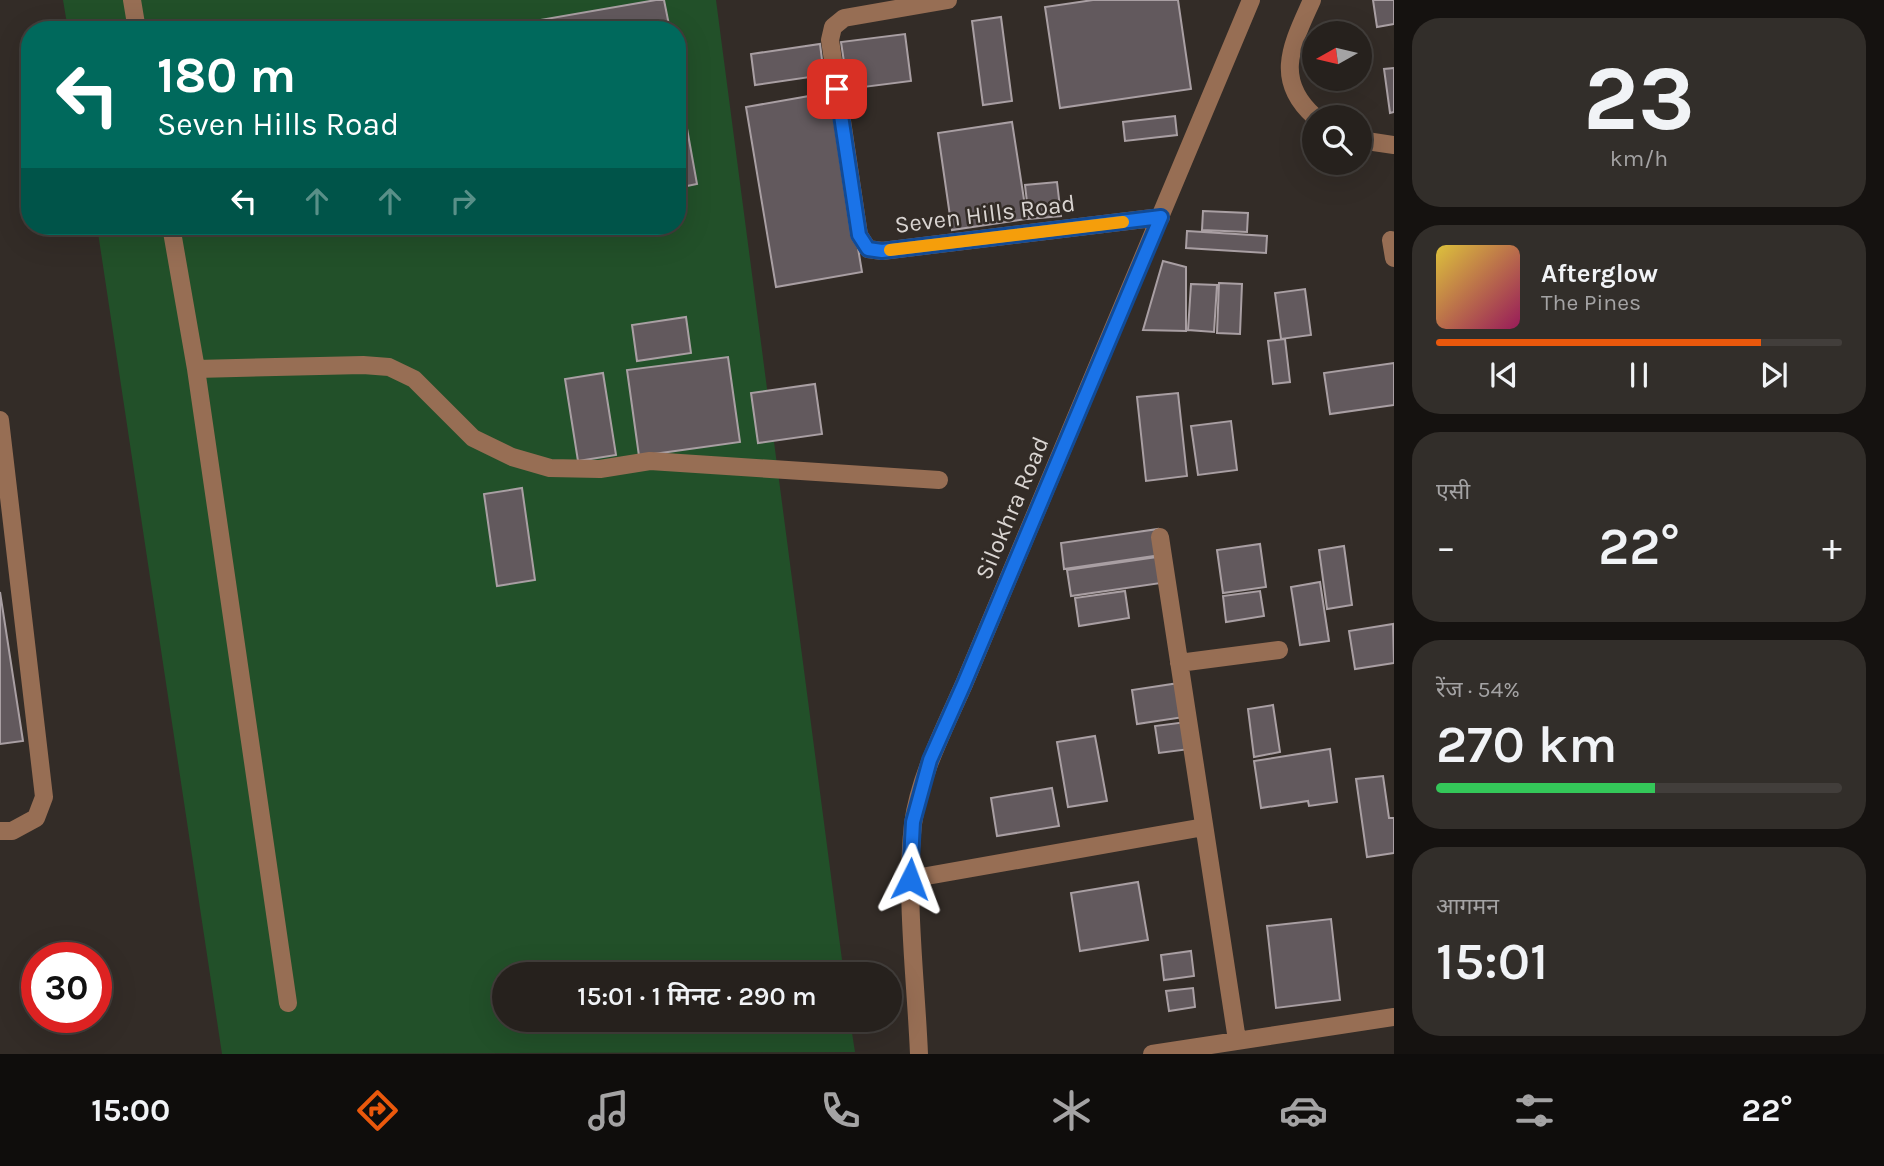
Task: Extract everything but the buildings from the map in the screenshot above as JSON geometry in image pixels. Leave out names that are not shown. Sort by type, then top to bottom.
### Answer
[{"type":"street","points":[[132,0],[136,21]]},
{"type":"street","name":"Seven Hills Road","points":[[948,0],[844,18],[833,27],[830,40],[859,235],[868,249],[882,251],[1161,217]]},
{"type":"street","name":"Silokhra Road","points":[[919,1054],[910,879],[913,822],[930,760],[970,672],[1251,0]]},
{"type":"street","points":[[1302,105],[1291,83],[1290,50],[1312,0]]},
{"type":"street","points":[[1372,142],[1394,145]]},
{"type":"street","points":[[173,235],[196,369],[288,1003]]},
{"type":"street","points":[[196,369],[363,365],[389,367],[414,379],[473,438],[512,457],[550,468],[600,469],[650,461],[939,480]]},
{"type":"street","points":[[0,420],[44,797],[36,818],[12,831],[0,831]]},
{"type":"street","points":[[1160,537],[1237,1040]]},
{"type":"street","points":[[1178,663],[1279,650]]},
{"type":"street","points":[[910,879],[1204,827]]},
{"type":"street","points":[[1152,1054],[1394,1017]]},
{"type":"green space","points":[[63,0],[716,0],[842,962],[492,962],[492,1032],[852,1032],[855,1052],[222,1054],[98,235],[686,235],[686,21],[66,21]]},
{"type":"slow traffic","points":[[890,250],[1123,222]]},
{"type":"route","points":[[837,89],[859,235],[868,249],[882,251],[1161,217],[930,760],[913,822],[910,879]]}]
